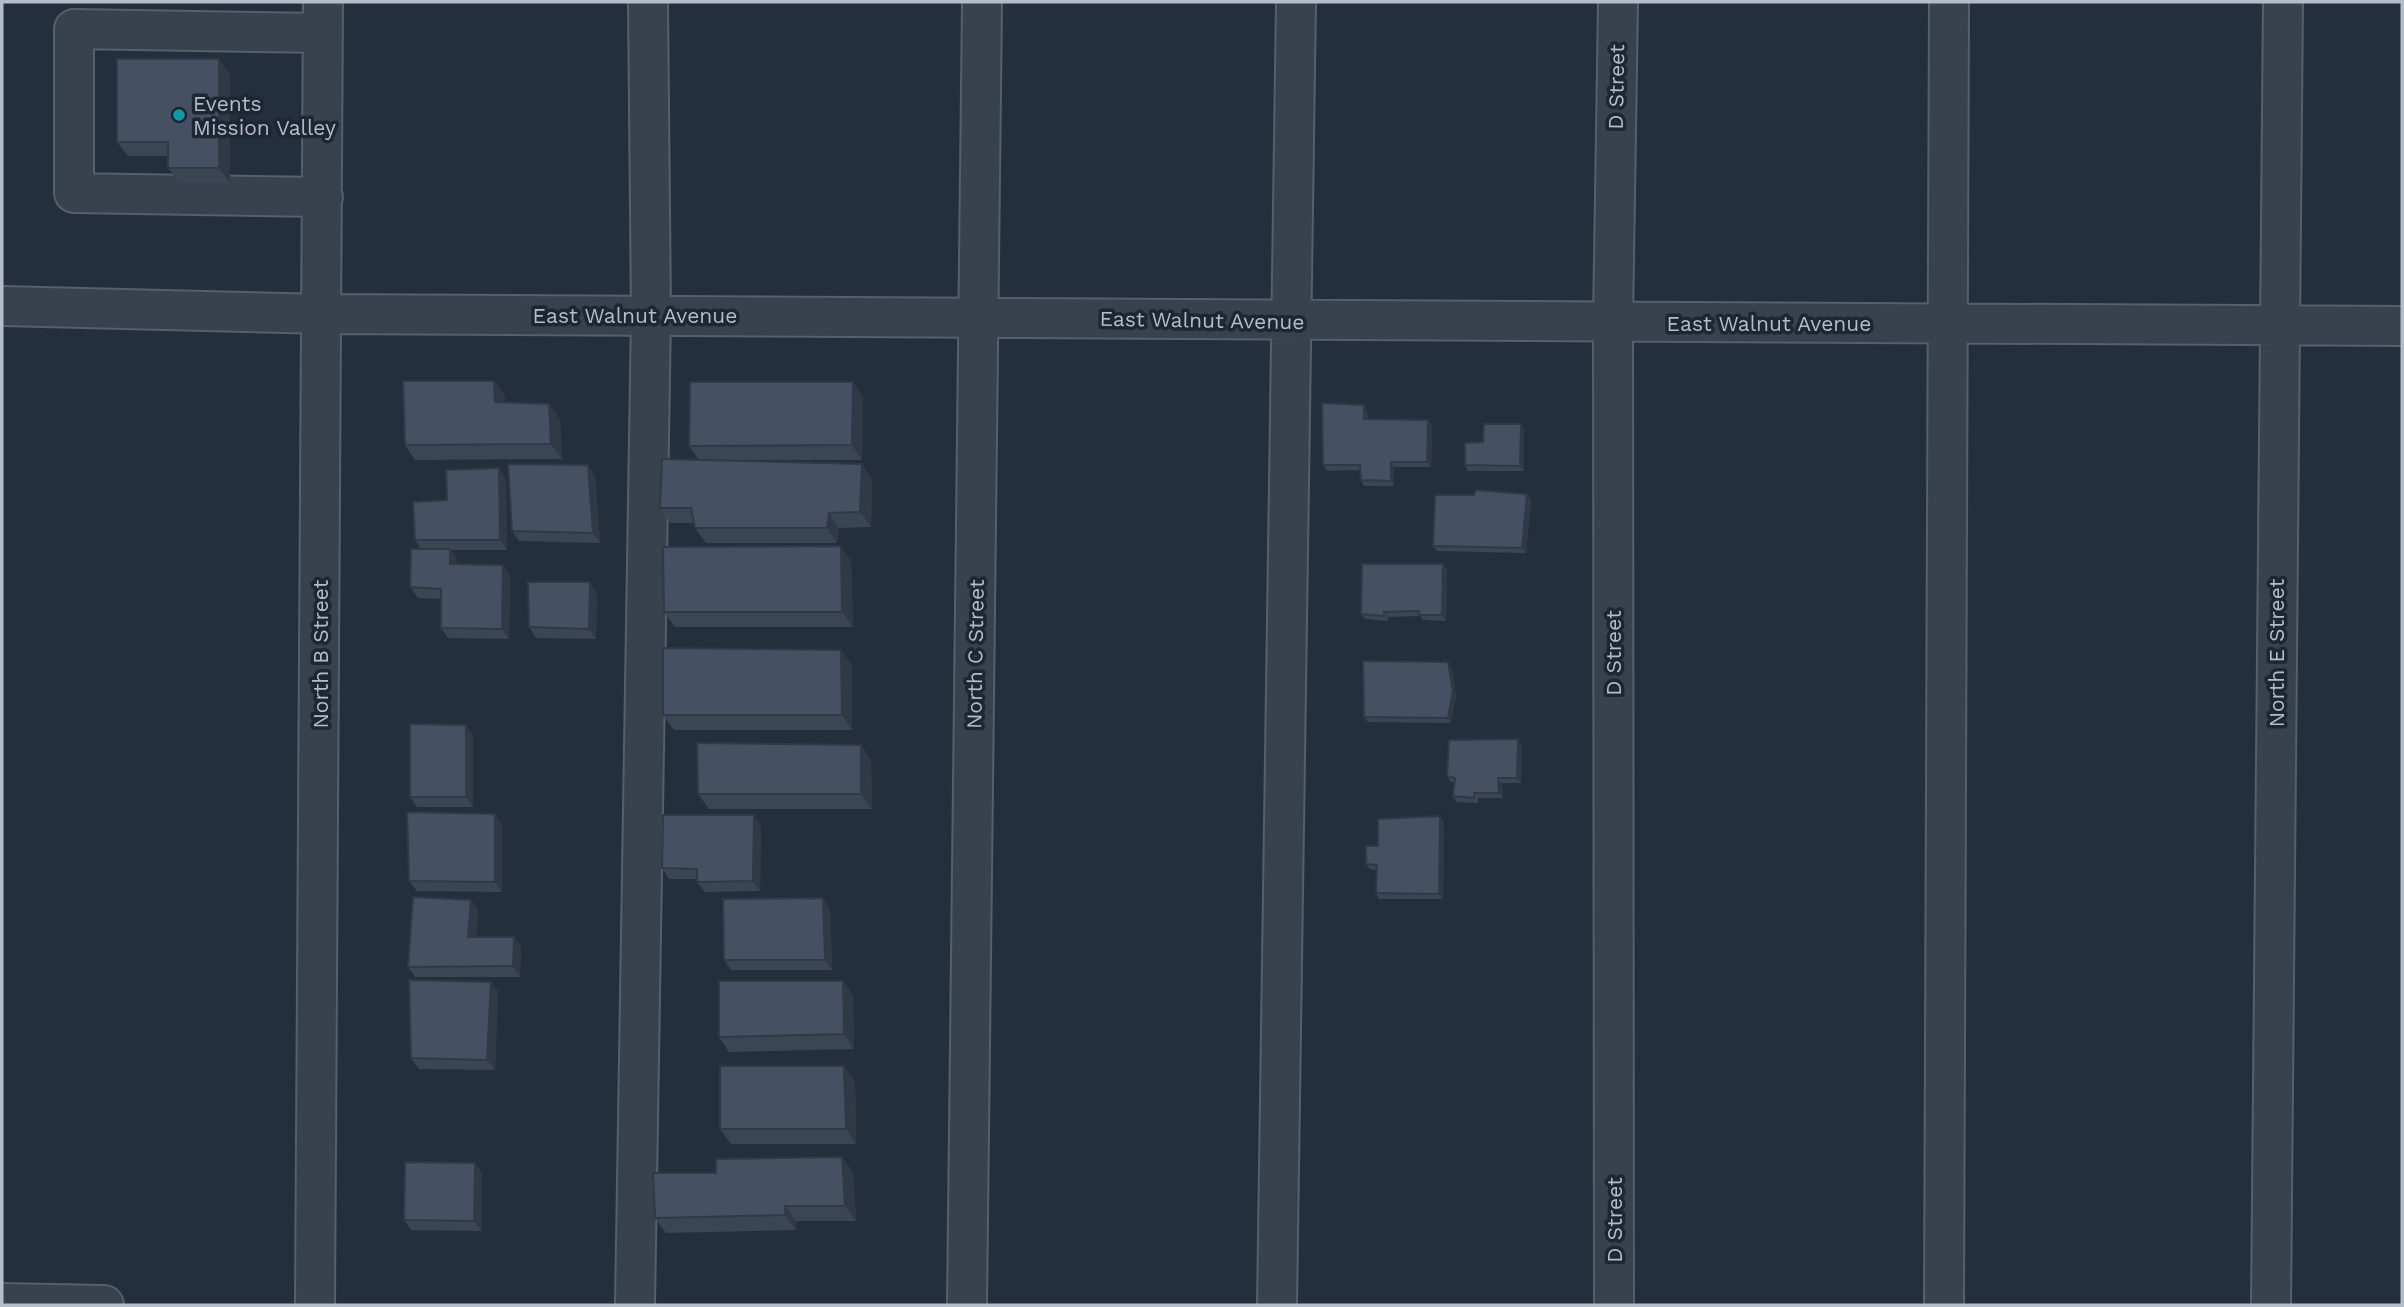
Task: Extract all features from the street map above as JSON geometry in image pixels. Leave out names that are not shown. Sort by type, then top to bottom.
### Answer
[{"type":"street","points":[[635,1305],[651,315],[648,2]]},
{"type":"street","name":"North C Street","points":[[967,1305],[982,2]]},
{"type":"street","points":[[1277,1305],[1296,2]]},
{"type":"street","name":"D Street","points":[[1614,1305],[1613,323],[1618,2]]},
{"type":"street","points":[[1944,1305],[1949,2]]},
{"type":"street","name":"North E Street","points":[[2272,1305],[2278,324],[2283,2]]},
{"type":"street","points":[[323,17],[74,29],[74,193],[323,197]]},
{"type":"street","name":"North B Street","points":[[315,1305],[323,17]]},
{"type":"street","name":"East Walnut Avenue","points":[[2,306],[323,314],[1613,323],[2278,324],[2402,327]]},
{"type":"street","points":[[2,1303],[104,1305]]},
{"type":"building","name":"Events Mission Valley","points":[[117,59],[219,59],[219,168],[168,168],[168,142],[117,142]]},
{"type":"building","points":[[403,381],[494,381],[495,402],[549,404],[551,444],[405,445]]},
{"type":"building","points":[[690,382],[853,382],[852,445],[689,446]]},
{"type":"building","points":[[1322,403],[1364,405],[1364,419],[1428,420],[1427,462],[1391,462],[1391,481],[1361,480],[1360,465],[1323,465]]},
{"type":"building","points":[[1484,424],[1521,424],[1520,466],[1465,465],[1465,443],[1483,442]]},
{"type":"building","points":[[662,459],[862,464],[860,512],[829,513],[827,528],[695,528],[691,508],[660,508]]},
{"type":"building","points":[[508,464],[588,465],[593,533],[512,531]]},
{"type":"building","points":[[499,468],[500,540],[415,540],[413,502],[447,500],[446,470]]},
{"type":"building","points":[[1476,490],[1527,494],[1522,548],[1433,546],[1435,495],[1474,495]]},
{"type":"building","points":[[841,546],[842,612],[664,612],[663,547]]},
{"type":"building","points":[[411,549],[450,549],[450,564],[503,565],[502,629],[441,628],[441,589],[410,587]]},
{"type":"building","points":[[1362,564],[1443,564],[1442,615],[1419,615],[1419,611],[1384,612],[1384,616],[1361,614]]},
{"type":"building","points":[[528,582],[590,582],[589,629],[529,627]]},
{"type":"building","points":[[663,648],[841,650],[842,715],[663,715]]},
{"type":"building","points":[[1363,661],[1448,662],[1453,691],[1448,718],[1364,717]]},
{"type":"building","points":[[410,724],[466,725],[466,797],[410,797]]},
{"type":"building","points":[[1518,739],[1517,778],[1498,778],[1499,793],[1474,793],[1474,798],[1453,796],[1455,778],[1447,776],[1449,740]]},
{"type":"building","points":[[697,743],[861,745],[861,794],[698,794]]},
{"type":"building","points":[[407,812],[495,814],[495,882],[409,881]]},
{"type":"building","points":[[663,815],[754,815],[753,881],[697,882],[697,869],[662,868]]},
{"type":"building","points":[[1440,816],[1439,894],[1376,893],[1377,865],[1366,864],[1366,846],[1378,846],[1378,819]]},
{"type":"building","points":[[413,897],[471,900],[468,937],[514,937],[513,966],[408,967]]},
{"type":"building","points":[[823,898],[825,960],[724,960],[723,899]]},
{"type":"building","points":[[409,980],[491,982],[487,1060],[411,1058]]},
{"type":"building","points":[[719,981],[843,981],[844,1034],[719,1037]]},
{"type":"building","points":[[720,1066],[844,1066],[846,1129],[720,1129]]},
{"type":"building","points":[[842,1157],[845,1206],[785,1206],[785,1215],[655,1218],[653,1173],[716,1173],[716,1159]]},
{"type":"building","points":[[405,1162],[475,1163],[474,1221],[404,1220]]},
{"type":"place","name":"Events Mission Valley","points":[[179,115]]}]
